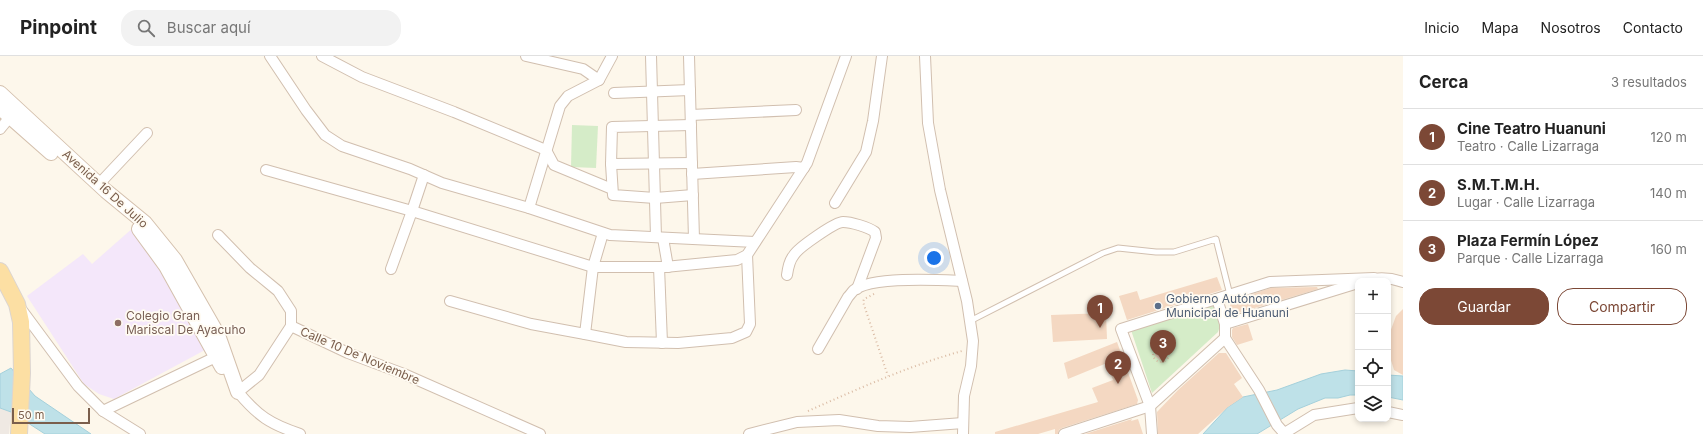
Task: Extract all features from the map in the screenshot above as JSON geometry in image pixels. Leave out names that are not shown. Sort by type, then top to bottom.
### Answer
[{"type":"main road","points":[[0,271],[17,304],[20,322],[22,373],[19,434]]},
{"type":"street","points":[[270,56],[306,110],[325,135],[342,146],[442,182],[610,235],[755,242]]},
{"type":"street","points":[[322,56],[362,77],[454,112],[546,150],[554,165],[612,189]]},
{"type":"street","points":[[526,56],[583,69],[599,80]]},
{"type":"street","points":[[528,208],[560,106],[568,96],[599,80],[612,56]]},
{"type":"street","points":[[651,56],[655,198],[663,267],[662,343]]},
{"type":"street","points":[[689,56],[694,239]]},
{"type":"street","points":[[266,170],[412,211],[593,267],[663,267],[737,260],[747,255],[804,168],[846,56]]},
{"type":"street","points":[[835,203],[866,152],[873,121],[882,56]]},
{"type":"street","points":[[925,56],[928,123],[940,190],[962,281],[973,342],[964,396],[963,434]]},
{"type":"street","points":[[614,93],[690,90]]},
{"type":"street","name":"Avenida 16 De Julio","points":[[0,93],[9,111],[137,227],[166,266],[220,355],[238,392]]},
{"type":"street","points":[[693,195],[655,198],[613,195],[611,164],[612,127],[653,126],[691,120],[796,110]]},
{"type":"street","points":[[0,128],[9,111]]},
{"type":"street","name":"Avenida 16 De Julio","points":[[9,111],[145,223],[175,260],[218,335],[220,355]]},
{"type":"street","points":[[99,184],[147,133]]},
{"type":"street","points":[[611,164],[692,163]]},
{"type":"street","points":[[692,174],[796,167],[804,168]]},
{"type":"street","points":[[391,269],[424,175]]},
{"type":"street","points":[[787,275],[794,253],[831,227],[842,222],[870,228],[875,232],[876,238],[857,289]]},
{"type":"street","points":[[585,334],[593,267],[603,233]]},
{"type":"street","name":"Calle 10 De Noviembre","points":[[218,235],[250,268],[278,291],[291,311],[290,326],[348,353],[404,374],[540,434]]},
{"type":"street","points":[[450,301],[531,324],[626,342],[678,343],[732,338],[746,332],[750,324],[747,255]]},
{"type":"street","points":[[1391,278],[1403,282]]},
{"type":"street","points":[[818,349],[848,297],[857,289],[867,285],[887,282],[927,280],[962,281]]},
{"type":"street","points":[[1152,434],[1150,406],[1121,329],[1270,282],[1355,280]]},
{"type":"street","points":[[1225,324],[1355,284]]},
{"type":"street","points":[[1217,299],[1225,324],[1225,338],[1258,390],[1283,434],[1314,415],[1355,408]]},
{"type":"street","points":[[17,304],[78,386],[103,411],[140,434]]},
{"type":"street","points":[[290,326],[259,375],[238,392],[249,405],[266,420],[279,427],[300,434]]},
{"type":"street","points":[[1064,434],[1150,406],[1225,338]]},
{"type":"street","points":[[103,411],[220,355]]},
{"type":"street","points":[[1391,412],[1403,414]]},
{"type":"street","points":[[749,434],[797,422],[832,420],[878,426],[910,427],[963,423]]},
{"type":"lane","points":[[970,321],[1103,253],[1118,248],[1156,252],[1174,252],[1216,239],[1230,295]]},
{"type":"path","points":[[876,293],[864,299],[863,302],[888,376]]},
{"type":"path","points":[[1162,345],[1167,347],[1170,354],[1167,360],[1160,362],[1155,359],[1153,353],[1156,347],[1162,345]]},
{"type":"path","points":[[804,413],[888,376],[933,359],[972,348]]},
{"type":"shaded area","name":"Colegio Gran Mariscal De Ayacuho","points":[[134,227],[158,259],[205,350],[114,399],[99,394],[84,384],[27,296],[83,254],[92,264]]},
{"type":"shaded area","points":[[0,408],[11,412],[9,434],[0,434]]},
{"type":"green space","points":[[572,125],[598,126],[596,168],[571,167]]},
{"type":"green space","points":[[1215,305],[1220,326],[1218,332],[1152,393],[1131,330]]},
{"type":"water","points":[[11,368],[35,396],[91,434],[45,434],[11,412],[0,408],[0,374]]},
{"type":"water","points":[[1345,370],[1355,371],[1355,395],[1338,398],[1325,398],[1298,409],[1257,434],[1203,434],[1228,407],[1243,397],[1277,390],[1321,374]]},
{"type":"water","points":[[1391,375],[1403,376],[1403,400],[1391,398]]},
{"type":"building","points":[[1217,277],[1222,290],[1127,320],[1119,296],[1137,291],[1140,300]]},
{"type":"building","points":[[1317,287],[1318,289],[1235,314],[1230,307],[1231,301],[1271,288]]},
{"type":"building","points":[[1403,309],[1403,375],[1394,370],[1391,360],[1391,330],[1396,316]]},
{"type":"building","points":[[1106,313],[1107,339],[1053,342],[1051,315]]},
{"type":"building","points":[[1248,324],[1253,340],[1237,345],[1232,337],[1233,328]]},
{"type":"building","points":[[1117,342],[1138,400],[1137,404],[1062,428],[1059,430],[1058,434],[1055,434],[1055,429],[1038,434],[995,434],[995,432],[1098,402],[1092,388],[1113,380],[1107,363],[1068,379],[1064,363]]},
{"type":"building","points":[[1161,348],[1166,351],[1166,357],[1160,360],[1155,356],[1156,350]]},
{"type":"building","points":[[1219,353],[1226,353],[1242,378],[1234,384],[1243,397],[1228,407],[1198,434],[1158,434],[1157,412],[1178,390]]},
{"type":"building","points":[[1132,419],[1131,421],[1138,419],[1143,434],[1085,434]]},
{"type":"place","name":"Gobierno Autónomo Municipal de Huanuni","points":[[1158,306]]},
{"type":"place","name":"Colegio Gran Mariscal De Ayacuho","points":[[118,323]]},
{"type":"place","name":"Cine Teatro Huanuni","points":[[1100,328]]},
{"type":"place","name":"Plaza Fermín López","points":[[1163,363]]},
{"type":"place","name":"S.M.T.M.H.","points":[[1118,384]]}]
